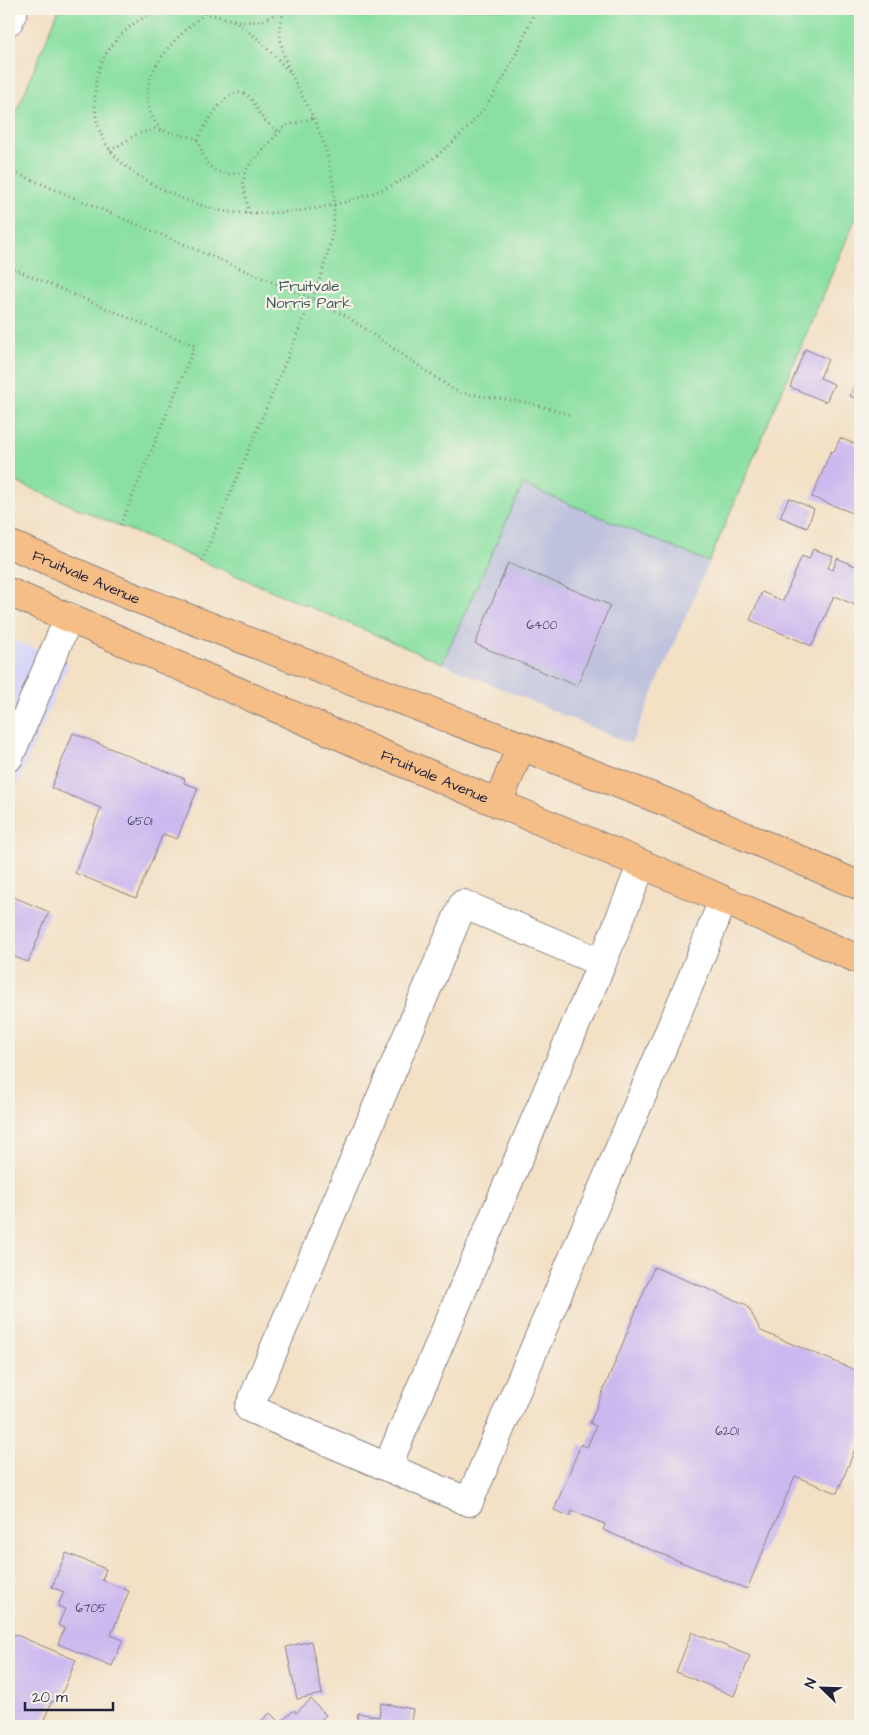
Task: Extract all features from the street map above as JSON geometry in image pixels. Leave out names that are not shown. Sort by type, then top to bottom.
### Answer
[{"type":"main road","name":"Fruitvale Avenue","points":[[9,544],[133,597],[666,802],[860,886]]},
{"type":"main road","name":"Fruitvale Avenue","points":[[9,592],[642,864],[860,960]]},
{"type":"main road","points":[[498,803],[521,746]]},
{"type":"street","points":[[9,21],[14,9]]},
{"type":"street","points":[[9,757],[69,617]]},
{"type":"street","points":[[387,1467],[602,963],[642,864]]},
{"type":"street","points":[[602,963],[463,904],[249,1408],[470,1502],[723,900]]},
{"type":"path","points":[[282,9],[262,20],[248,22],[205,13],[173,9],[134,22],[121,34],[106,53],[97,76],[94,103],[98,130],[110,151],[128,169],[166,191],[215,210],[249,213],[286,213],[334,205],[362,196],[402,180],[434,157],[472,124],[492,99],[536,9]]},
{"type":"path","points":[[202,561],[323,272],[330,248],[335,194],[329,159],[314,118],[292,75],[283,50],[280,27],[282,9]]},
{"type":"path","points":[[162,130],[154,120],[148,106],[149,86],[154,69],[168,48],[184,30],[205,13]]},
{"type":"path","points":[[232,20],[262,42],[292,75]]},
{"type":"path","points":[[197,140],[221,102],[227,96],[236,94],[245,95],[251,99],[260,115],[279,132]]},
{"type":"path","points":[[249,213],[244,173],[259,153],[268,146],[285,126],[314,118]]},
{"type":"path","points":[[110,151],[137,134],[155,129],[162,130],[195,138],[200,144],[208,165],[216,171],[226,174],[244,173]]},
{"type":"path","points":[[9,170],[312,298],[346,316],[462,394],[529,403],[570,415]]},
{"type":"path","points":[[9,267],[195,346],[120,526]]},
{"type":"shaded area","points":[[523,485],[709,562],[631,744],[442,663]]},
{"type":"shaded area","points":[[9,638],[69,663],[9,804]]},
{"type":"green space","name":"Fruitvale Norris Park","points":[[59,9],[860,9],[860,208],[709,562],[523,485],[442,663],[9,479],[9,130]]},
{"type":"building","points":[[805,349],[828,359],[820,378],[834,384],[826,402],[790,387]]},
{"type":"building","points":[[860,371],[860,400],[850,396]]},
{"type":"building","points":[[840,438],[860,446],[860,516],[812,497],[831,451],[834,452]]},
{"type":"building","points":[[789,498],[814,509],[807,528],[780,517]]},
{"type":"building","points":[[813,549],[833,556],[828,568],[833,570],[837,558],[860,568],[860,607],[834,596],[812,646],[750,620],[762,592],[783,601],[802,556],[809,559]]},
{"type":"building","points":[[508,563],[610,605],[577,686],[475,644]]},
{"type":"building","points":[[73,733],[185,779],[184,783],[198,788],[177,839],[163,834],[136,898],[75,873],[101,808],[51,788]]},
{"type":"building","points":[[9,895],[49,912],[28,962],[9,955]]},
{"type":"building","points":[[654,1267],[747,1305],[761,1331],[860,1372],[860,1437],[837,1493],[795,1476],[747,1589],[603,1530],[605,1524],[572,1511],[570,1516],[554,1510],[581,1444],[587,1447],[596,1426],[590,1423]]},
{"type":"building","points":[[66,1553],[106,1569],[102,1580],[129,1591],[111,1635],[123,1640],[112,1666],[58,1644],[64,1628],[58,1625],[65,1609],[58,1606],[64,1592],[52,1587]]},
{"type":"building","points":[[692,1632],[750,1656],[734,1696],[676,1672]]},
{"type":"building","points":[[14,1634],[76,1660],[58,1703],[52,1701],[41,1726],[9,1726],[9,1646]]},
{"type":"building","points":[[311,1641],[322,1694],[297,1699],[286,1647]]},
{"type":"building","points":[[311,1699],[326,1715],[314,1726],[256,1726],[270,1713],[280,1723],[294,1710],[296,1713]]},
{"type":"building","points":[[381,1703],[413,1709],[410,1726],[356,1726],[358,1713],[379,1717]]}]
